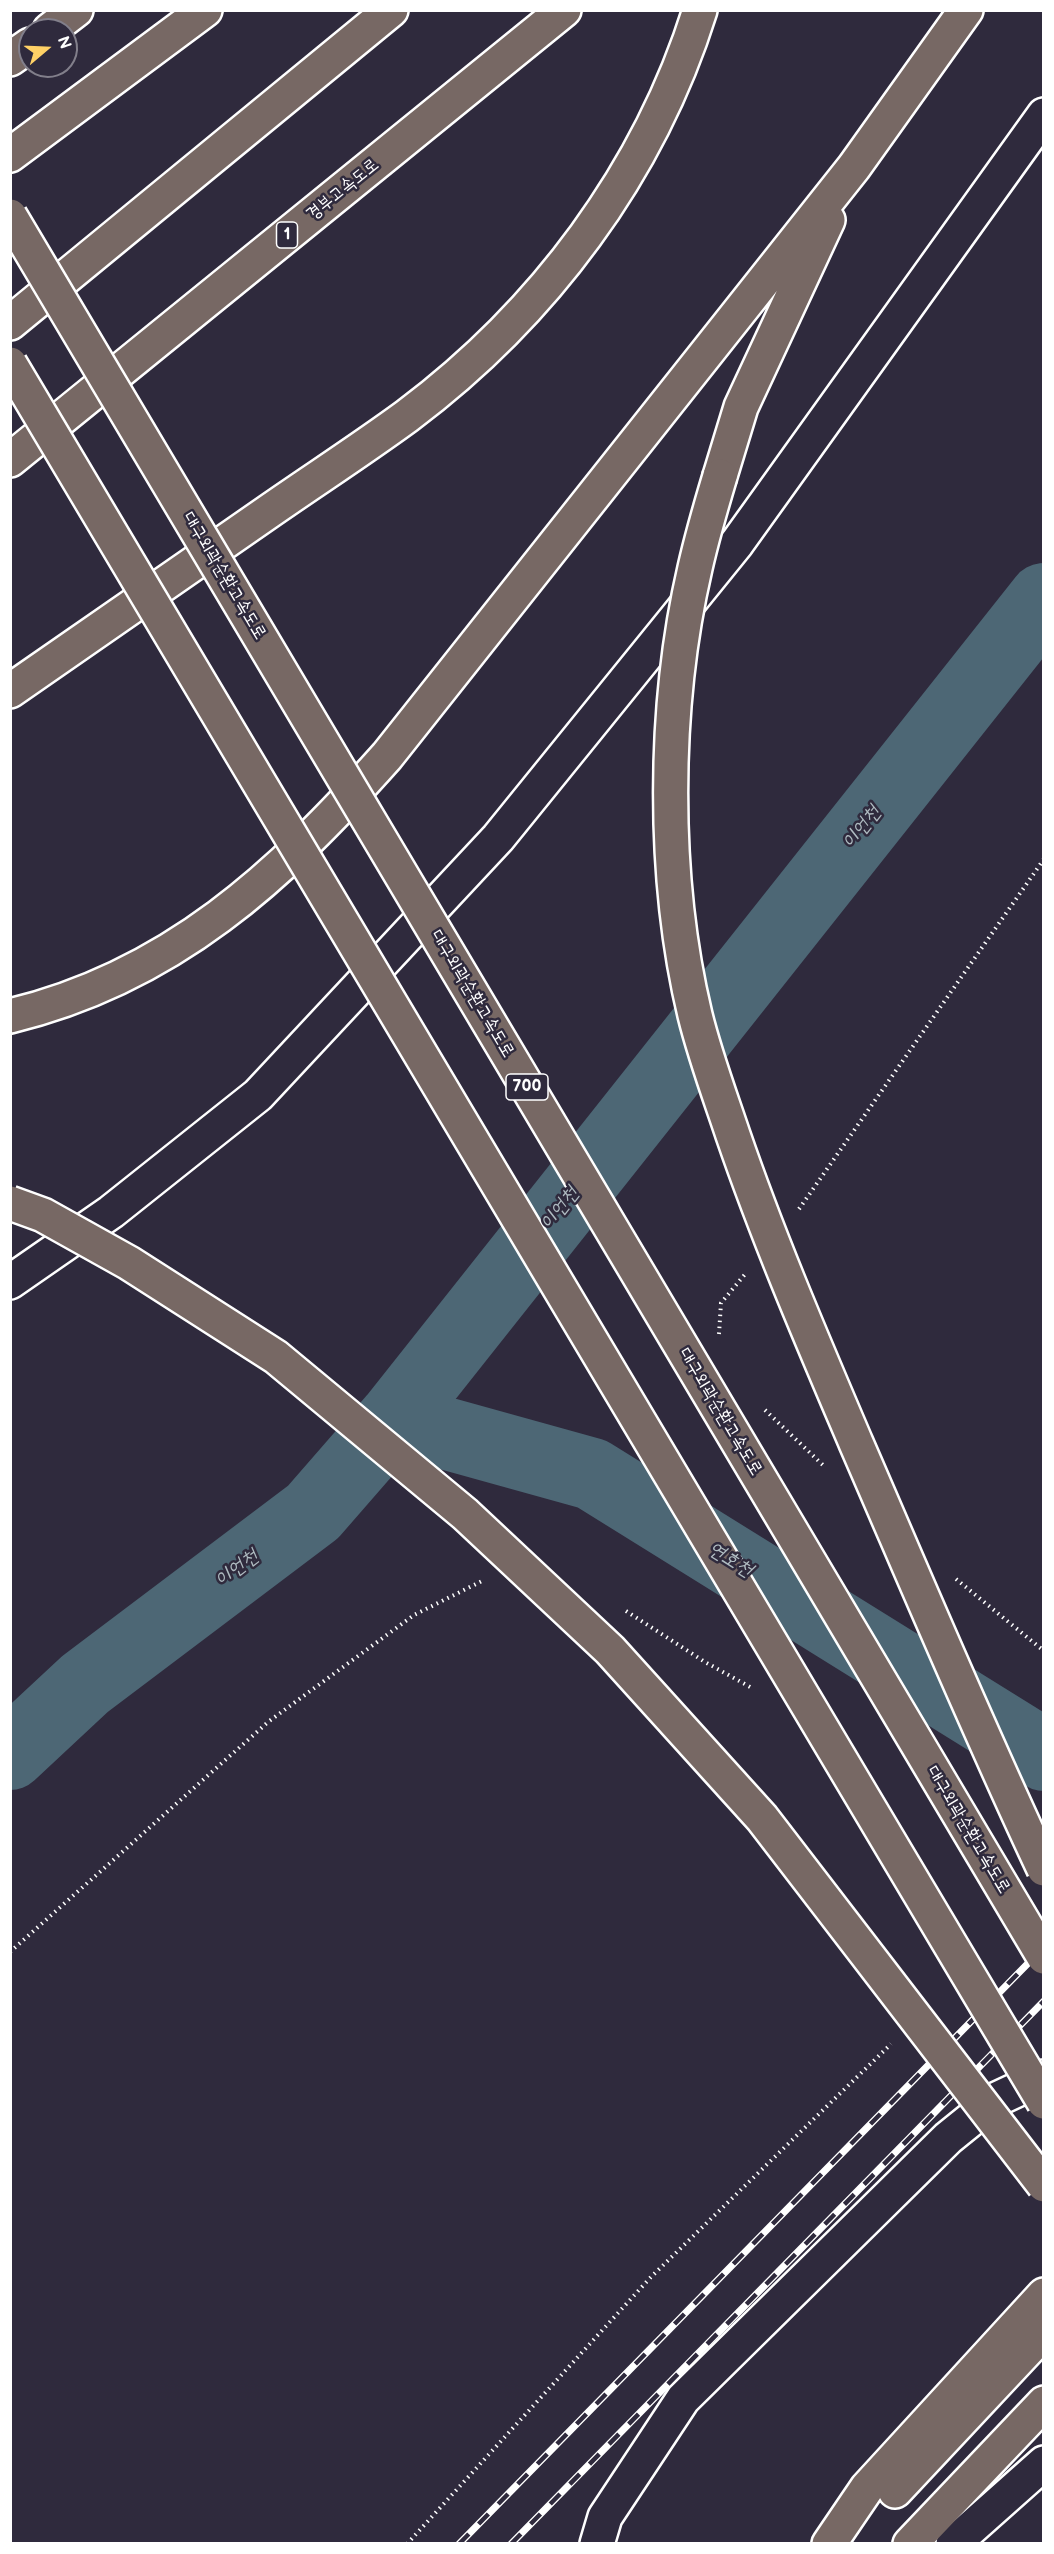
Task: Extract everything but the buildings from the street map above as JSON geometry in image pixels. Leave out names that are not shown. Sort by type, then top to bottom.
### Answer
[{"type":"main road","points":[[10,155],[205,10]]},
{"type":"main road","points":[[10,323],[391,10]]},
{"type":"main road","name":"경부고속도로","points":[[10,460],[564,10]]},
{"type":"main road","points":[[10,691],[408,415],[509,327],[555,276],[598,221],[666,98],[700,10]]},
{"type":"main road","points":[[10,1016],[56,1003],[146,964],[215,921],[268,879],[327,822],[387,756],[854,167],[966,10]]},
{"type":"main road","points":[[854,167],[741,407],[694,568],[687,611],[673,747],[673,850],[676,899],[695,1017],[745,1168],[791,1289],[924,1600],[1044,1869]]},
{"type":"main road","name":"대구외곽순환고속도로","points":[[10,216],[1044,1957]]},
{"type":"main road","points":[[10,364],[1044,2102]]},
{"type":"main road","points":[[10,1203],[43,1215],[129,1263],[276,1357],[465,1514],[610,1650],[762,1818],[1044,2184]]},
{"type":"main road","points":[[829,2544],[867,2488],[1044,2295]]},
{"type":"main road","points":[[844,2544],[1044,2332]]},
{"type":"main road","points":[[910,2544],[1044,2403]]},
{"type":"street","points":[[10,1282],[111,1212],[258,1095],[498,838],[737,543],[1044,115]]},
{"type":"street","points":[[597,2544],[605,2517],[683,2399],[948,2138],[995,2100],[1044,2077]]},
{"type":"street","points":[[952,2544],[1044,2463]]},
{"type":"path","points":[[793,1218],[1044,859]]},
{"type":"path","points":[[10,1952],[268,1722],[414,1616],[483,1580],[494,1582]]},
{"type":"path","points":[[616,1604],[705,1662],[758,1690]]},
{"type":"path","points":[[407,2544],[650,2278],[898,2037]]},
{"type":"waterway","name":"이언천","points":[[10,1754],[85,1684],[313,1512],[394,1419],[1044,599]]},
{"type":"waterway","name":"연호천","points":[[394,1419],[592,1474],[1044,1755]]},
{"type":"railway","points":[[459,2544],[1044,1947]]},
{"type":"railway","points":[[511,2544],[1044,2001]]}]
